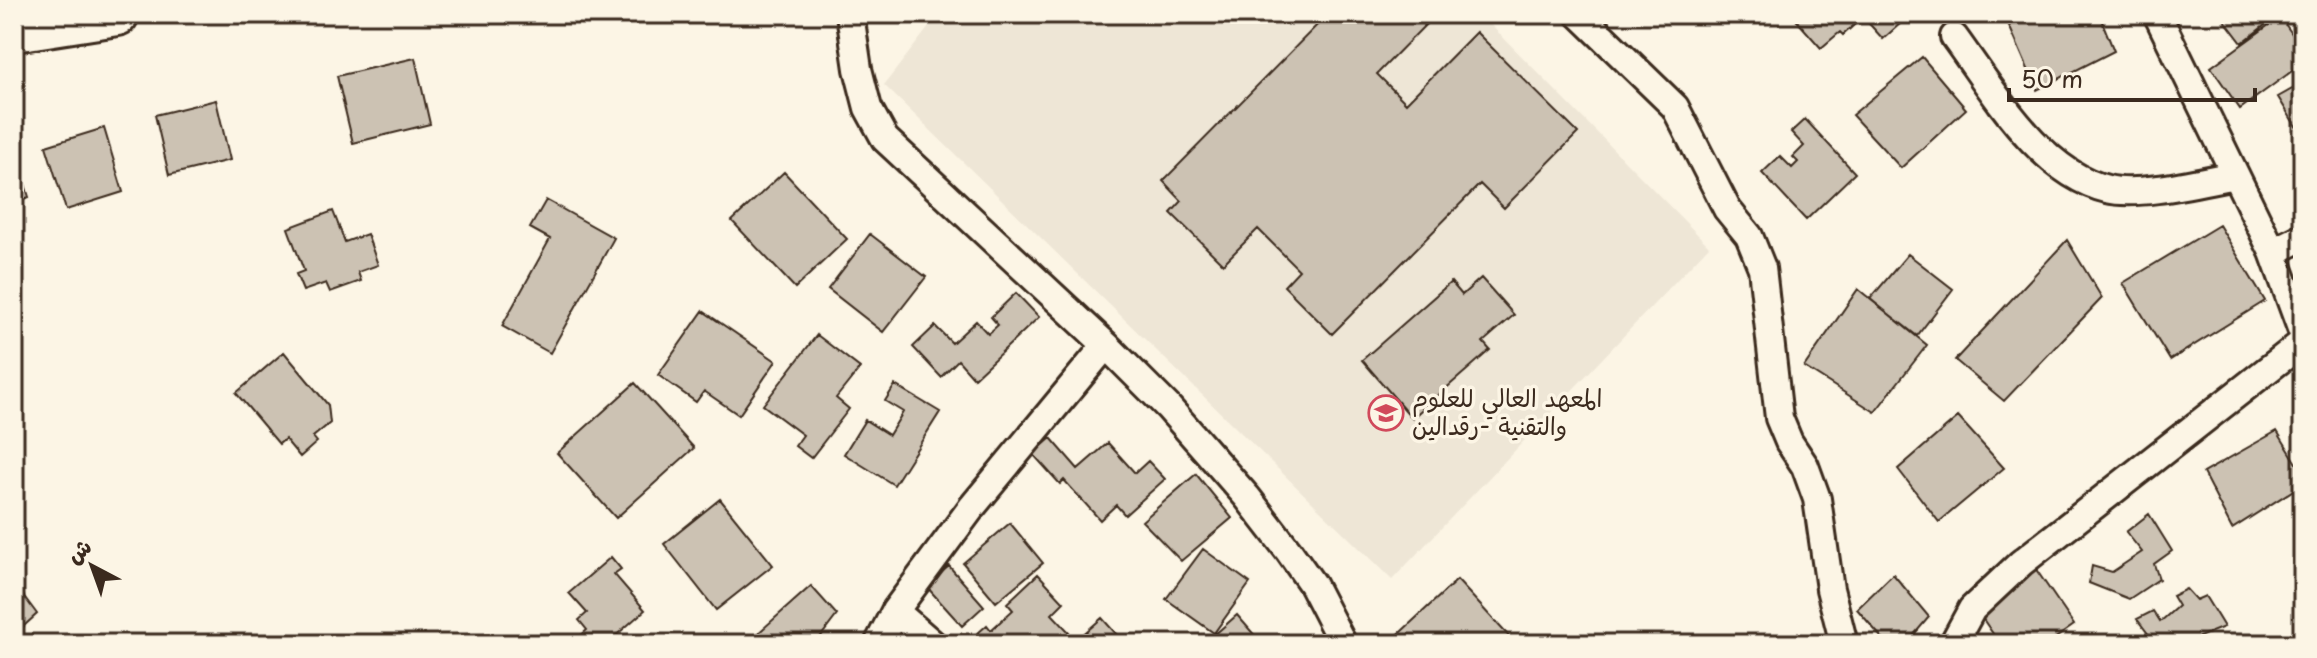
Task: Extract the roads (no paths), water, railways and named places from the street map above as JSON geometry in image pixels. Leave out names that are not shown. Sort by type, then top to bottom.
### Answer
[{"type":"main road","points":[[14,30],[112,14]]},
{"type":"street","points":[[850,14],[858,69],[868,108],[885,139],[1168,407],[1247,497],[1312,584],[1343,644]]},
{"type":"street","points":[[1579,14],[1675,107],[1727,209],[1749,236],[1762,268],[1779,418],[1789,442],[1805,466],[1817,499],[1830,589],[1844,644]]},
{"type":"street","points":[[2157,14],[2273,252],[2303,334]]},
{"type":"street","points":[[1954,37],[2046,157],[2080,179],[2109,190],[2149,190],[2235,175]]},
{"type":"street","points":[[2273,252],[2303,237]]},
{"type":"street","points":[[1953,644],[1972,609],[2010,573],[2072,520],[2303,342]]},
{"type":"street","points":[[878,644],[895,611],[972,507],[1106,345]]},
{"type":"street","points":[[895,611],[933,644]]},
{"type":"place","name":"المعهد العالي للعلوم والتقنية -رقدالين","points":[[1386,413]]}]
